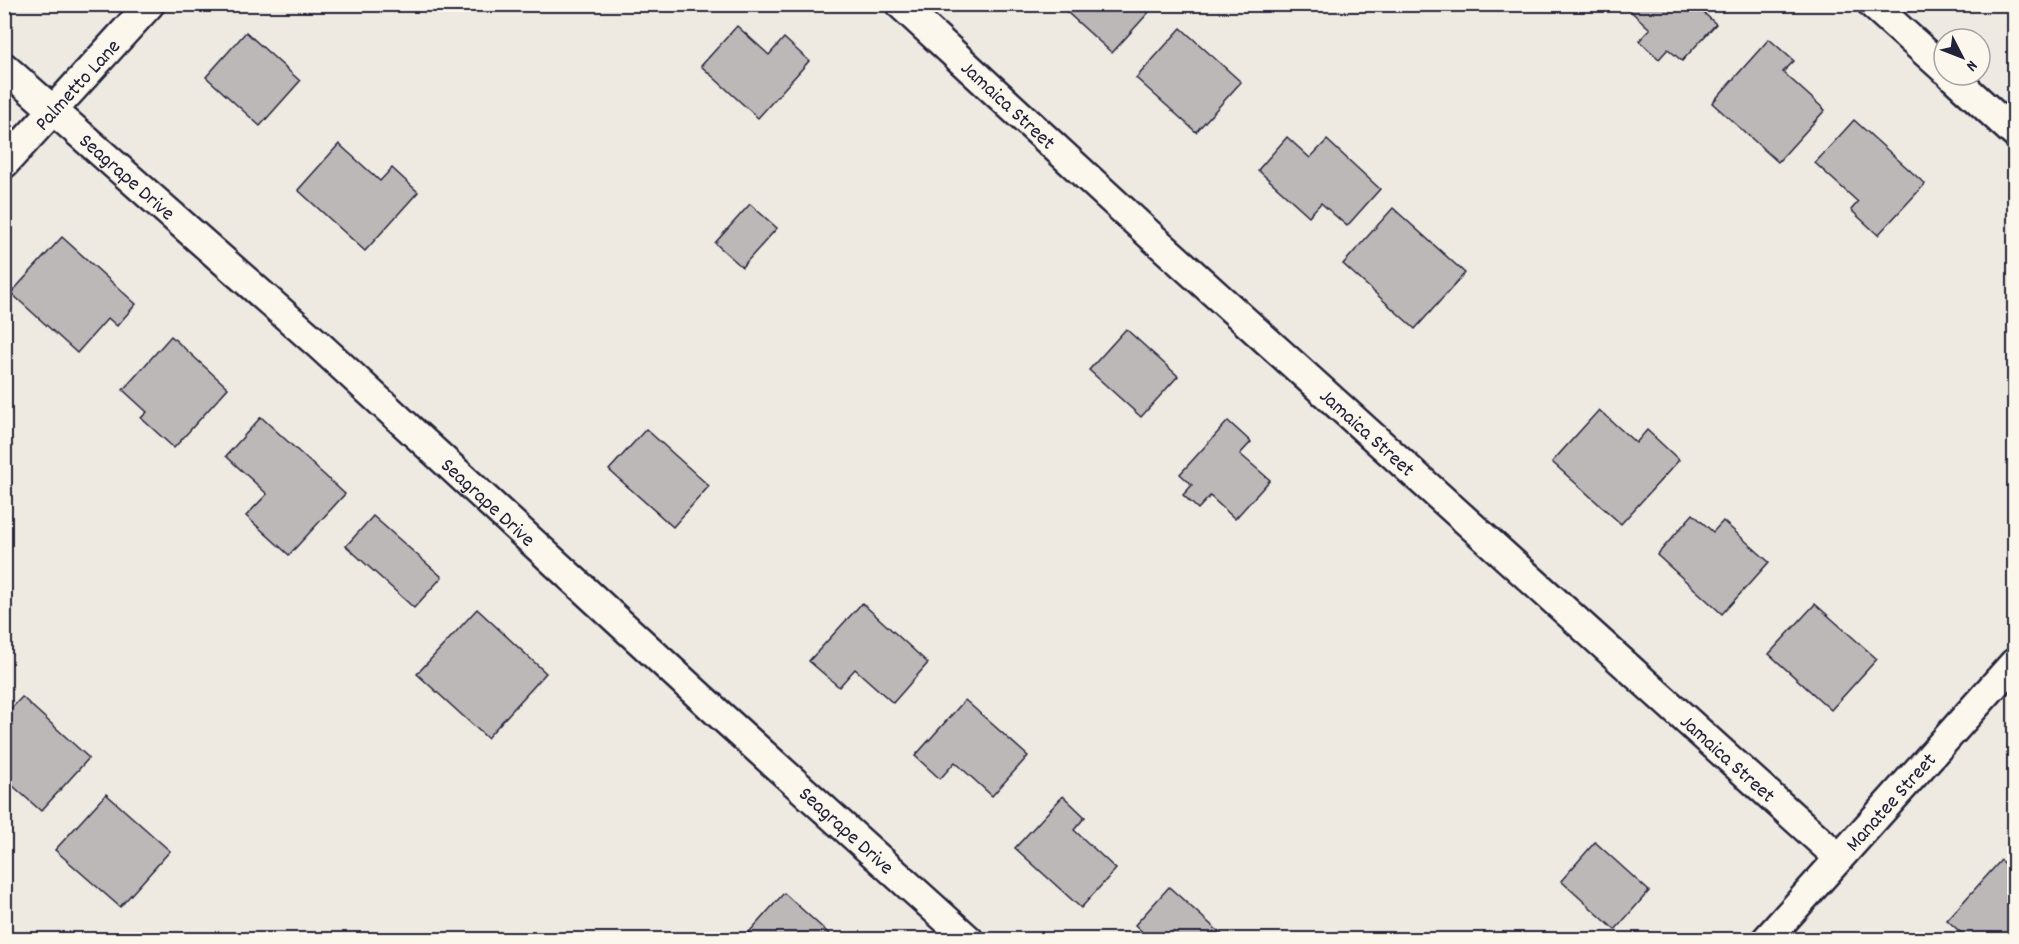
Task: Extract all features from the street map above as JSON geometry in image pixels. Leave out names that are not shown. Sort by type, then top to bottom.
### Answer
[{"type":"street","name":"Palmetto Lane","points":[[4,164],[150,4]]},
{"type":"street","name":"Jamaica Street","points":[[900,4],[1150,235],[1839,858]]},
{"type":"street","points":[[1872,4],[1932,58]]},
{"type":"street","name":"Seagrape Drive","points":[[4,67],[320,346],[719,714],[969,939]]},
{"type":"street","points":[[1963,87],[2014,133]]},
{"type":"street","name":"Manatee Street","points":[[1766,939],[2014,663]]},
{"type":"building","points":[[1058,4],[1141,4],[1149,12],[1112,53]]},
{"type":"building","points":[[1623,4],[1694,4],[1716,24],[1682,61],[1668,49],[1659,59],[1639,41],[1650,29]]},
{"type":"building","points":[[737,26],[769,55],[784,38],[809,61],[758,118],[701,66]]},
{"type":"building","points":[[1181,28],[1241,82],[1196,132],[1136,78]]},
{"type":"building","points":[[246,32],[300,81],[260,126],[206,77]]},
{"type":"building","points":[[1769,39],[1794,61],[1783,72],[1825,110],[1778,162],[1712,103]]},
{"type":"building","points":[[1854,120],[1925,184],[1878,235],[1851,210],[1858,202],[1815,163]]},
{"type":"building","points":[[1287,137],[1310,158],[1327,140],[1380,189],[1347,226],[1321,203],[1309,216],[1258,170]]},
{"type":"building","points":[[339,144],[380,181],[392,168],[418,192],[365,251],[298,190]]},
{"type":"building","points":[[750,204],[777,228],[742,267],[715,243]]},
{"type":"building","points":[[1393,208],[1465,273],[1415,329],[1343,264]]},
{"type":"building","points":[[62,237],[136,304],[117,326],[108,318],[77,353],[11,293]]},
{"type":"building","points":[[1126,329],[1178,376],[1141,417],[1089,370]]},
{"type":"building","points":[[171,336],[228,388],[174,448],[141,418],[147,412],[123,390]]},
{"type":"building","points":[[1599,410],[1636,443],[1647,430],[1679,460],[1621,524],[1552,462]]},
{"type":"building","points":[[261,417],[345,494],[289,555],[246,516],[267,494],[226,456]]},
{"type":"building","points":[[1228,421],[1251,442],[1240,454],[1270,480],[1235,519],[1210,496],[1198,509],[1183,495],[1192,485],[1180,474]]},
{"type":"building","points":[[646,429],[709,486],[673,527],[609,470]]},
{"type":"building","points":[[1693,514],[1713,532],[1723,521],[1769,562],[1722,614],[1657,555]]},
{"type":"building","points":[[373,516],[442,577],[414,608],[346,546]]},
{"type":"building","points":[[862,603],[928,663],[893,703],[855,669],[839,687],[809,661]]},
{"type":"building","points":[[1815,604],[1877,659],[1831,710],[1769,654]]},
{"type":"building","points":[[477,609],[546,673],[487,738],[417,674]]},
{"type":"building","points":[[22,697],[89,758],[41,811],[4,778],[4,716]]},
{"type":"building","points":[[965,700],[1028,756],[992,796],[955,762],[940,779],[915,756]]},
{"type":"building","points":[[106,794],[170,851],[120,907],[55,850]]},
{"type":"building","points":[[1063,796],[1085,817],[1074,830],[1116,869],[1081,908],[1015,848]]},
{"type":"building","points":[[1595,842],[1649,891],[1615,930],[1561,881]]},
{"type":"building","points":[[2001,860],[2014,872],[2014,933],[2009,940],[1969,940],[1947,920]]},
{"type":"building","points":[[1169,887],[1228,940],[1151,940],[1135,925]]},
{"type":"building","points":[[784,893],[836,940],[742,940]]}]
